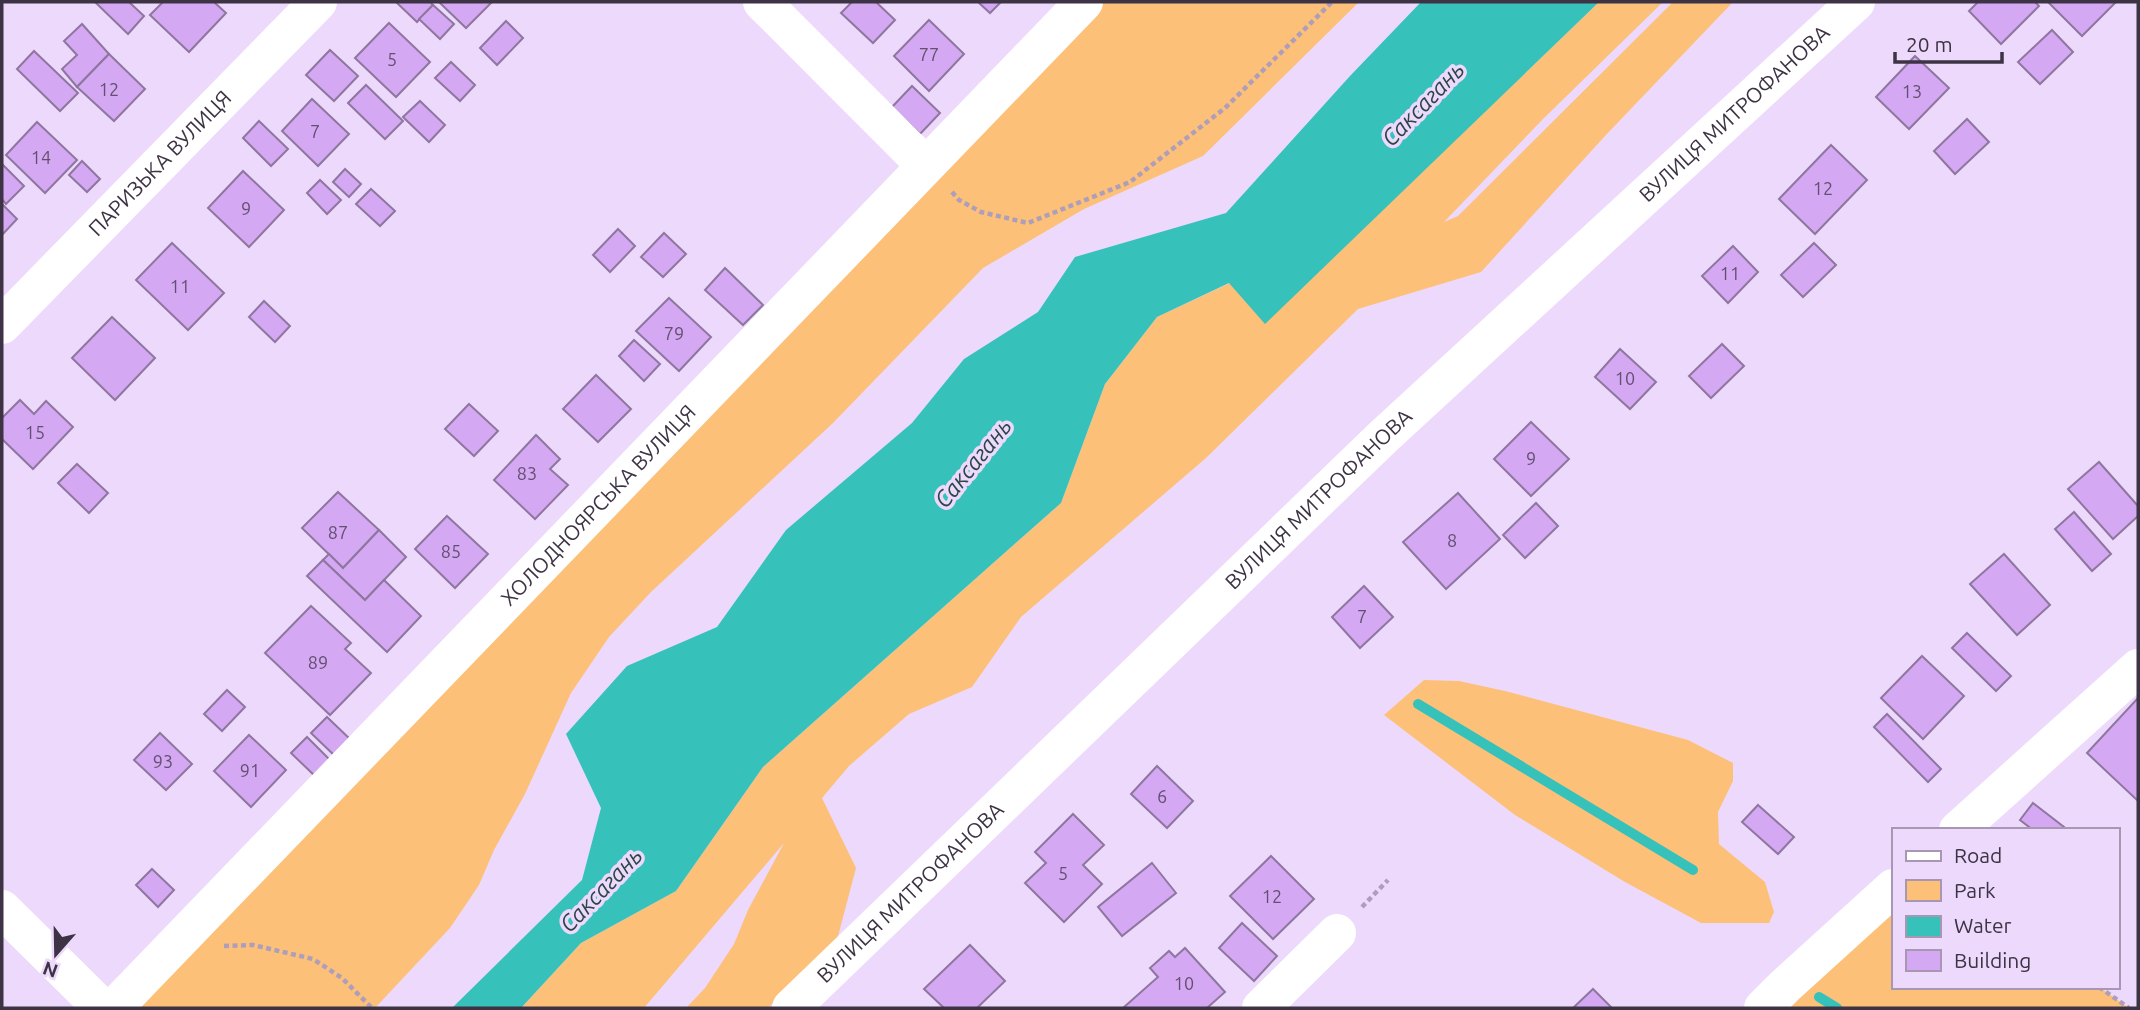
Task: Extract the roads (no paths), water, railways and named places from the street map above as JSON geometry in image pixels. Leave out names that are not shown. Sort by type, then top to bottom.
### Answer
[{"type":"street","name":"ПАРИЗЬКА ВУЛИЦЯ","points":[[2,325],[318,2]]},
{"type":"street","points":[[762,2],[925,165]]},
{"type":"street","name":"ХОЛОДНОЯРСЬКА ВУЛИЦЯ","points":[[114,1008],[1084,2]]},
{"type":"street","name":"ВУЛИЦЯ МИТРОФАНОВА","points":[[791,1008],[1382,437],[1856,2]]},
{"type":"street","points":[[1960,828],[2138,668]]},
{"type":"street","points":[[1763,1008],[1892,889]]},
{"type":"street","points":[[2,909],[102,1008]]},
{"type":"street","points":[[1269,1000],[1337,933]]},
{"type":"water","name":"Саксагань","points":[[1421,2],[1599,2],[1265,324],[1229,283],[1157,317],[1105,384],[1061,503],[763,767],[676,891],[581,943],[521,1008],[452,1008],[582,880],[601,808],[566,734],[627,666],[717,627],[786,530],[912,423],[964,359],[1038,312],[1075,257],[1226,213]]},
{"type":"waterway","points":[[1418,704],[1693,870]]},
{"type":"waterway","points":[[1819,997],[1837,1008]]}]
